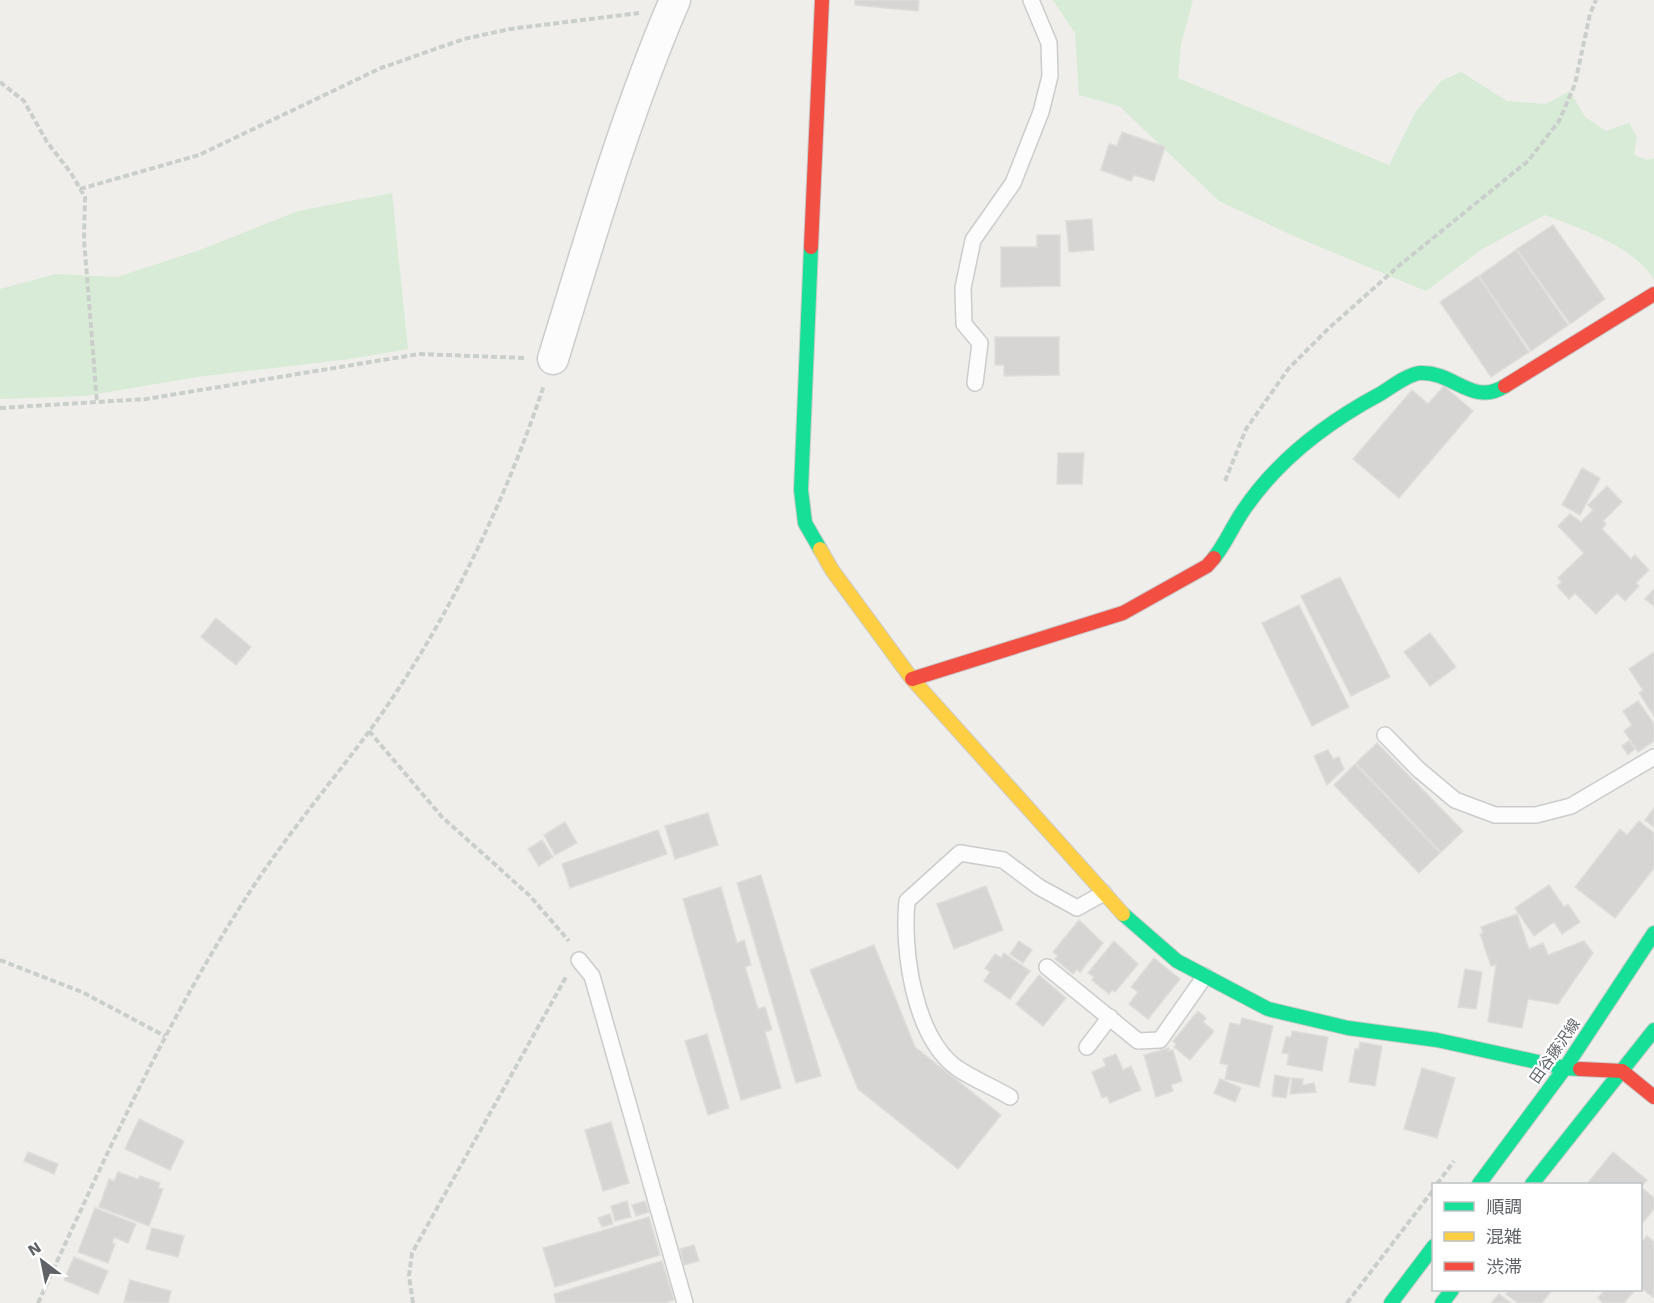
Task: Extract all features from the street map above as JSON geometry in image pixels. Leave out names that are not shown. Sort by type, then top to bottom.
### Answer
[{"type":"street","points":[[553,359],[602,200],[658,41],[675,0]]},
{"type":"street","points":[[822,0],[801,490],[806,523],[832,570],[912,679],[1131,922],[1177,961],[1268,1010],[1348,1028],[1437,1040],[1565,1068],[1622,1071],[1654,1097]]},
{"type":"street","points":[[912,679],[1123,613],[1207,566],[1227,542],[1242,512],[1276,471],[1313,435],[1340,415],[1379,393],[1419,373],[1448,379],[1471,391],[1492,394],[1654,294]]},
{"type":"street","name":"田谷藤沢線","points":[[1480,1183],[1565,1068],[1654,933]]},
{"type":"street","points":[[1565,1068],[1647,970]]},
{"type":"street","points":[[1534,1183],[1654,1030]]},
{"type":"street","points":[[1391,1303],[1432,1249]]},
{"type":"street","points":[[1442,1303],[1451,1291]]},
{"type":"lane","points":[[975,383],[980,343],[963,324],[966,266],[973,240],[1013,183],[1041,112],[1050,76],[1049,43],[1031,0]]},
{"type":"lane","points":[[1385,735],[1418,770],[1455,800],[1495,815],[1536,815],[1571,806],[1654,757]]},
{"type":"lane","points":[[1010,1097],[956,1067],[934,1040],[911,986],[904,930],[907,901],[960,853],[1003,860],[1039,887],[1077,908],[1104,893]]},
{"type":"lane","points":[[579,960],[592,976],[685,1303]]},
{"type":"lane","points":[[1047,968],[1138,1041],[1160,1040],[1205,976]]},
{"type":"lane","points":[[1087,1047],[1110,1017]]},
{"type":"path","points":[[1222,487],[1246,429],[1289,368],[1329,328],[1401,264],[1528,161],[1559,122],[1575,84],[1590,14],[1596,0]]},
{"type":"path","points":[[80,189],[199,155],[381,68],[464,39],[510,28],[642,12]]},
{"type":"path","points":[[0,82],[24,101],[47,142],[85,197],[85,258],[97,403]]},
{"type":"path","points":[[0,408],[146,399],[420,354],[553,359],[536,411],[466,573],[369,731],[302,818],[251,890],[166,1036],[126,1113],[38,1303]]},
{"type":"path","points":[[369,731],[442,816],[529,895],[572,944],[579,960],[560,986],[412,1253],[410,1276],[413,1303]]},
{"type":"path","points":[[0,960],[82,992],[166,1036]]},
{"type":"path","points":[[1347,1303],[1432,1191]]},
{"type":"green space","points":[[1053,0],[1193,0],[1181,44],[1178,78],[1389,165],[1416,111],[1441,81],[1461,72],[1507,101],[1546,104],[1570,91],[1585,117],[1606,131],[1629,123],[1637,137],[1634,155],[1647,160],[1654,158],[1654,280],[1634,257],[1620,248],[1545,215],[1482,249],[1426,291],[1296,237],[1219,201],[1119,106],[1079,95],[1075,33]]},
{"type":"green space","points":[[392,193],[408,349],[350,359],[197,377],[85,396],[0,399],[0,289],[56,274],[117,277],[200,250],[298,211]]},
{"type":"building","points":[[855,0],[919,0],[918,11],[855,5]]},
{"type":"building","points":[[1122,132],[1165,147],[1154,181],[1134,175],[1131,181],[1101,170],[1109,144],[1117,146]]},
{"type":"building","points":[[1092,219],[1094,250],[1069,252],[1066,221]]},
{"type":"building","points":[[1553,225],[1605,299],[1570,324],[1517,249]]},
{"type":"building","points":[[1037,235],[1060,235],[1060,286],[1001,287],[1001,247],[1037,247]]},
{"type":"building","points":[[1516,250],[1568,325],[1531,351],[1479,276]]},
{"type":"building","points":[[1478,276],[1529,352],[1491,377],[1440,302]]},
{"type":"building","points":[[995,337],[1059,337],[1059,375],[1004,376],[1004,365],[995,365]]},
{"type":"building","points":[[1444,386],[1473,411],[1399,498],[1353,459],[1412,390],[1428,404]]},
{"type":"building","points":[[1058,453],[1084,453],[1082,484],[1057,484]]},
{"type":"building","points":[[1582,468],[1600,478],[1580,515],[1562,505]]},
{"type":"building","points":[[1607,486],[1622,502],[1603,521],[1606,524],[1602,529],[1631,559],[1635,555],[1649,570],[1636,583],[1639,586],[1625,601],[1617,593],[1596,614],[1575,593],[1569,599],[1557,586],[1562,582],[1558,578],[1584,553],[1558,526],[1570,514],[1581,522],[1593,510],[1588,505]]},
{"type":"building","points":[[1340,577],[1390,677],[1351,696],[1301,596]]},
{"type":"building","points":[[1654,589],[1654,606],[1645,599]]},
{"type":"building","points":[[1299,605],[1349,707],[1312,726],[1262,623]]},
{"type":"building","points":[[216,618],[251,647],[236,665],[201,637]]},
{"type":"building","points":[[1430,633],[1456,667],[1430,686],[1404,652]]},
{"type":"building","points":[[1654,652],[1654,716],[1639,693],[1643,690],[1629,669]]},
{"type":"building","points":[[1638,701],[1654,724],[1654,741],[1638,752],[1624,731],[1632,725],[1623,711]]},
{"type":"building","points":[[1629,741],[1635,749],[1628,755],[1622,746]]},
{"type":"building","points":[[1377,743],[1463,831],[1441,852],[1356,763]]},
{"type":"building","points":[[1328,750],[1333,759],[1339,757],[1344,769],[1327,785],[1314,756]]},
{"type":"building","points":[[1355,764],[1440,853],[1419,873],[1334,785]]},
{"type":"building","points":[[1654,808],[1654,827],[1645,820]]},
{"type":"building","points":[[708,813],[718,845],[675,859],[665,826]]},
{"type":"building","points":[[1639,821],[1654,833],[1654,868],[1615,918],[1575,887],[1620,829],[1627,835]]},
{"type":"building","points":[[565,822],[577,843],[555,855],[544,835]]},
{"type":"building","points":[[658,830],[667,854],[570,888],[562,864]]},
{"type":"building","points":[[542,840],[553,857],[539,866],[528,849]]},
{"type":"building","points":[[761,875],[821,1076],[796,1083],[737,883]]},
{"type":"building","points":[[1549,885],[1564,907],[1568,904],[1580,922],[1562,934],[1554,922],[1534,936],[1515,908]]},
{"type":"building","points":[[986,886],[1003,930],[954,949],[937,904]]},
{"type":"building","points":[[721,887],[737,943],[744,940],[751,965],[745,967],[758,1009],[765,1007],[772,1030],[765,1032],[781,1088],[741,1100],[683,899]]},
{"type":"building","points":[[1517,914],[1529,949],[1543,943],[1548,955],[1584,941],[1593,953],[1558,1004],[1528,999],[1522,1028],[1488,1022],[1496,964],[1491,966],[1480,934],[1483,933],[1481,927]]},
{"type":"building","points":[[1079,920],[1103,943],[1080,972],[1077,969],[1073,974],[1055,959],[1058,956],[1053,952]]},
{"type":"building","points":[[1019,941],[1032,950],[1023,963],[1010,954]]},
{"type":"building","points":[[1114,941],[1138,964],[1115,992],[1112,990],[1109,994],[1092,980],[1094,977],[1088,973]]},
{"type":"building","points":[[874,945],[915,1047],[1001,1115],[958,1169],[858,1089],[810,970]]},
{"type":"building","points":[[1004,953],[1030,971],[1010,999],[984,981],[990,972],[985,968],[995,954],[1001,958]]},
{"type":"building","points":[[1154,958],[1180,979],[1148,1019],[1129,1004],[1138,992],[1131,987]]},
{"type":"building","points":[[1465,969],[1482,972],[1476,1009],[1458,1007]]},
{"type":"building","points":[[1039,975],[1066,998],[1043,1026],[1016,1004]]},
{"type":"building","points":[[1198,1011],[1206,1018],[1203,1022],[1214,1031],[1190,1060],[1174,1047],[1176,1044],[1173,1041]]},
{"type":"building","points":[[1242,1018],[1273,1026],[1259,1087],[1225,1079],[1228,1065],[1220,1063],[1230,1023],[1240,1025]]},
{"type":"building","points":[[1292,1031],[1328,1037],[1322,1071],[1287,1065],[1289,1054],[1282,1053],[1286,1037],[1291,1037]]},
{"type":"building","points":[[707,1034],[729,1108],[708,1115],[685,1041]]},
{"type":"building","points":[[1360,1042],[1382,1046],[1375,1086],[1349,1082],[1355,1049],[1359,1049]]},
{"type":"building","points":[[1169,1048],[1169,1051],[1173,1050],[1182,1081],[1171,1085],[1173,1091],[1156,1097],[1144,1055]]},
{"type":"building","points":[[1116,1054],[1123,1070],[1131,1066],[1141,1090],[1110,1103],[1107,1096],[1102,1098],[1092,1072],[1106,1066],[1103,1059]]},
{"type":"building","points":[[1422,1068],[1455,1078],[1437,1138],[1404,1129]]},
{"type":"building","points":[[1275,1075],[1290,1078],[1286,1098],[1272,1096]]},
{"type":"building","points":[[1292,1078],[1303,1079],[1302,1085],[1314,1083],[1316,1092],[1290,1094]]},
{"type":"building","points":[[1220,1079],[1241,1088],[1235,1102],[1214,1093]]},
{"type":"building","points":[[139,1119],[184,1141],[170,1170],[125,1149]]},
{"type":"building","points":[[611,1122],[629,1183],[603,1191],[585,1130]]},
{"type":"building","points":[[28,1152],[58,1164],[54,1174],[24,1161]]},
{"type":"building","points":[[1613,1152],[1647,1180],[1642,1186],[1642,1183],[1588,1183]]},
{"type":"building","points":[[118,1172],[160,1183],[158,1188],[163,1189],[149,1226],[99,1207],[109,1179],[114,1181]]},
{"type":"building","points":[[1642,1188],[1654,1198],[1654,1209],[1642,1224]]},
{"type":"building","points":[[627,1201],[631,1217],[615,1221],[611,1206]]},
{"type":"building","points":[[645,1201],[649,1212],[636,1216],[632,1205]]},
{"type":"building","points":[[95,1208],[136,1224],[128,1243],[114,1237],[112,1243],[115,1244],[108,1263],[78,1252]]},
{"type":"building","points":[[610,1214],[613,1224],[602,1227],[598,1218]]},
{"type":"building","points":[[649,1217],[660,1255],[555,1287],[543,1248]]},
{"type":"building","points":[[152,1228],[184,1236],[178,1257],[146,1249]]},
{"type":"building","points":[[1647,1236],[1654,1242],[1654,1298],[1642,1289],[1642,1242]]},
{"type":"building","points":[[694,1245],[699,1261],[684,1265],[680,1249]]},
{"type":"building","points":[[74,1257],[108,1271],[98,1294],[64,1280]]},
{"type":"building","points":[[662,1261],[674,1300],[665,1303],[556,1303],[554,1294]]},
{"type":"building","points":[[130,1280],[171,1291],[168,1303],[124,1302]]},
{"type":"building","points":[[1508,1291],[1551,1291],[1542,1303],[1518,1303],[1506,1294]]},
{"type":"building","points":[[1604,1291],[1634,1291],[1624,1303],[1603,1303],[1598,1298]]},
{"type":"building","points":[[1499,1294],[1511,1303],[1491,1303]]},
{"type":"traffic: fast","points":[[811,247],[801,490],[805,523],[820,549]]},
{"type":"traffic: fast","points":[[1214,558],[1239,517],[1271,475],[1304,444],[1360,405],[1410,376],[1420,373],[1443,377],[1473,391],[1483,393],[1505,386]]},
{"type":"traffic: fast","points":[[1123,914],[1177,961],[1268,1009],[1348,1028],[1437,1040],[1565,1068],[1580,1069]]},
{"type":"traffic: fast","points":[[1480,1183],[1565,1068],[1654,933]]},
{"type":"traffic: fast","points":[[1533,1183],[1654,1030]]},
{"type":"traffic: fast","points":[[1391,1303],[1432,1249]]},
{"type":"traffic: fast","points":[[1442,1303],[1451,1291]]},
{"type":"traffic: slow","points":[[820,549],[832,570],[912,679],[1123,914]]},
{"type":"traffic: jam","points":[[811,247],[822,0]]},
{"type":"traffic: jam","points":[[1505,386],[1654,294]]},
{"type":"traffic: jam","points":[[912,679],[1123,613],[1207,566],[1214,558]]},
{"type":"traffic: jam","points":[[1580,1069],[1622,1071],[1654,1097]]}]
